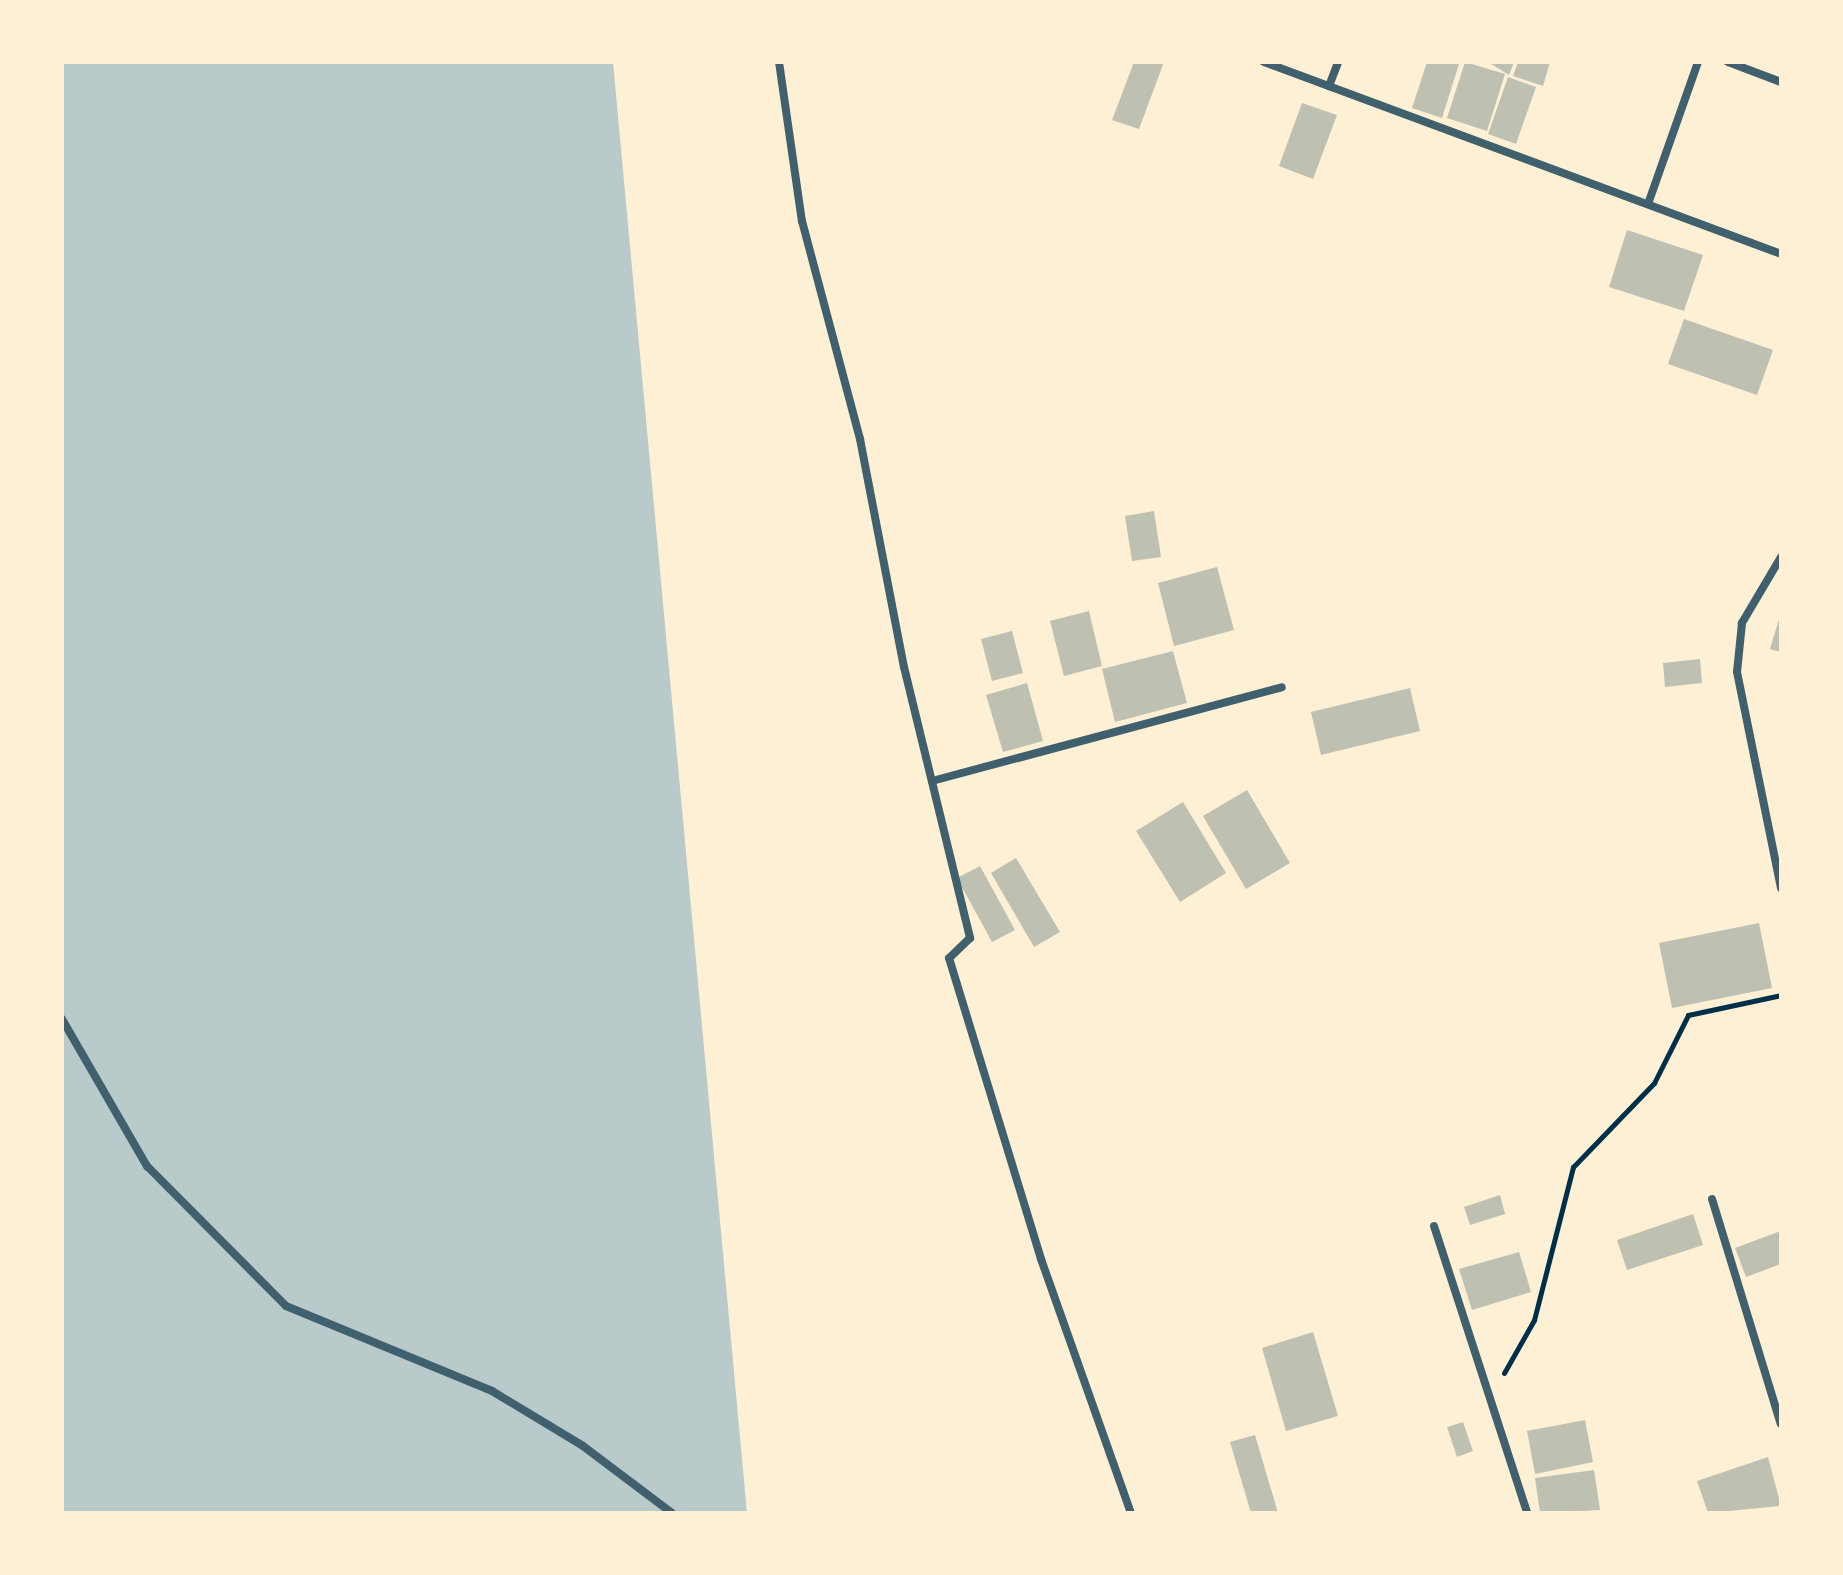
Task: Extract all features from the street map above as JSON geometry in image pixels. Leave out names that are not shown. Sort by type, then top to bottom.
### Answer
[{"type":"street","points":[[779,62],[802,221],[860,439],[932,781],[970,938],[949,958],[1041,1259],[1131,1513]]},
{"type":"street","points":[[1264,62],[1781,254]]},
{"type":"street","points":[[1329,86],[1338,62]]},
{"type":"street","points":[[1648,204],[1698,62]]},
{"type":"street","points":[[1728,62],[1781,82]]},
{"type":"street","points":[[1781,557],[1742,623],[1737,672],[1781,889]]},
{"type":"street","points":[[932,781],[1282,687]]},
{"type":"street","points":[[62,1019],[147,1166],[286,1306],[492,1391],[583,1446],[672,1513]]},
{"type":"street","points":[[1712,1199],[1781,1424]]},
{"type":"street","points":[[1434,1226],[1527,1513]]},
{"type":"path","points":[[1490,1398],[1534,1320],[1573,1167],[1654,1083],[1688,1015],[1781,995]]},
{"type":"shaded area","points":[[62,62],[613,62],[747,1513],[62,1513]]},
{"type":"building","points":[[1134,62],[1164,62],[1139,129],[1112,120]]},
{"type":"building","points":[[1427,62],[1459,64],[1442,118],[1412,108]]},
{"type":"building","points":[[1465,62],[1505,74],[1487,131],[1447,118]]},
{"type":"building","points":[[1488,62],[1514,62],[1509,75]]},
{"type":"building","points":[[1518,62],[1550,62],[1543,86],[1513,76]]},
{"type":"building","points":[[1508,77],[1536,87],[1516,144],[1488,134]]},
{"type":"building","points":[[1302,103],[1337,115],[1313,179],[1279,166]]},
{"type":"building","points":[[1627,230],[1703,255],[1684,311],[1609,287]]},
{"type":"building","points":[[1684,319],[1773,350],[1757,395],[1668,364]]},
{"type":"building","points":[[1154,511],[1161,557],[1132,561],[1125,516]]},
{"type":"building","points":[[1217,567],[1234,630],[1174,646],[1158,583]]},
{"type":"building","points":[[1089,611],[1102,666],[1064,676],[1050,621]]},
{"type":"building","points":[[1781,616],[1781,652],[1770,649]]},
{"type":"building","points":[[1012,631],[1023,673],[992,681],[981,639]]},
{"type":"building","points":[[1173,651],[1187,703],[1115,722],[1102,669]]},
{"type":"building","points":[[1700,659],[1702,683],[1665,687],[1663,663]]},
{"type":"building","points":[[1027,683],[1043,741],[1003,752],[986,695]]},
{"type":"building","points":[[1410,688],[1420,731],[1321,755],[1311,712]]},
{"type":"building","points":[[1247,790],[1290,863],[1246,889],[1203,816]]},
{"type":"building","points":[[1183,802],[1226,873],[1180,902],[1136,831]]},
{"type":"building","points":[[1016,858],[1060,932],[1034,947],[991,873]]},
{"type":"building","points":[[980,866],[1015,930],[992,942],[957,878]]},
{"type":"building","points":[[1759,923],[1772,988],[1672,1008],[1659,943]]},
{"type":"building","points":[[1500,1195],[1505,1214],[1470,1225],[1464,1207]]},
{"type":"building","points":[[1693,1214],[1703,1245],[1627,1270],[1617,1240]]},
{"type":"building","points":[[1781,1231],[1781,1264],[1746,1277],[1735,1248]]},
{"type":"building","points":[[1519,1252],[1531,1292],[1472,1310],[1459,1269]]},
{"type":"building","points":[[1313,1332],[1338,1416],[1286,1431],[1262,1348]]},
{"type":"building","points":[[1585,1420],[1593,1462],[1535,1474],[1527,1431]]},
{"type":"building","points":[[1463,1422],[1473,1451],[1457,1457],[1447,1427]]},
{"type":"building","points":[[1255,1435],[1278,1513],[1251,1513],[1230,1442]]},
{"type":"building","points":[[1768,1457],[1781,1506],[1708,1513],[1697,1481]]},
{"type":"building","points":[[1594,1470],[1600,1510],[1540,1513],[1535,1478]]}]
